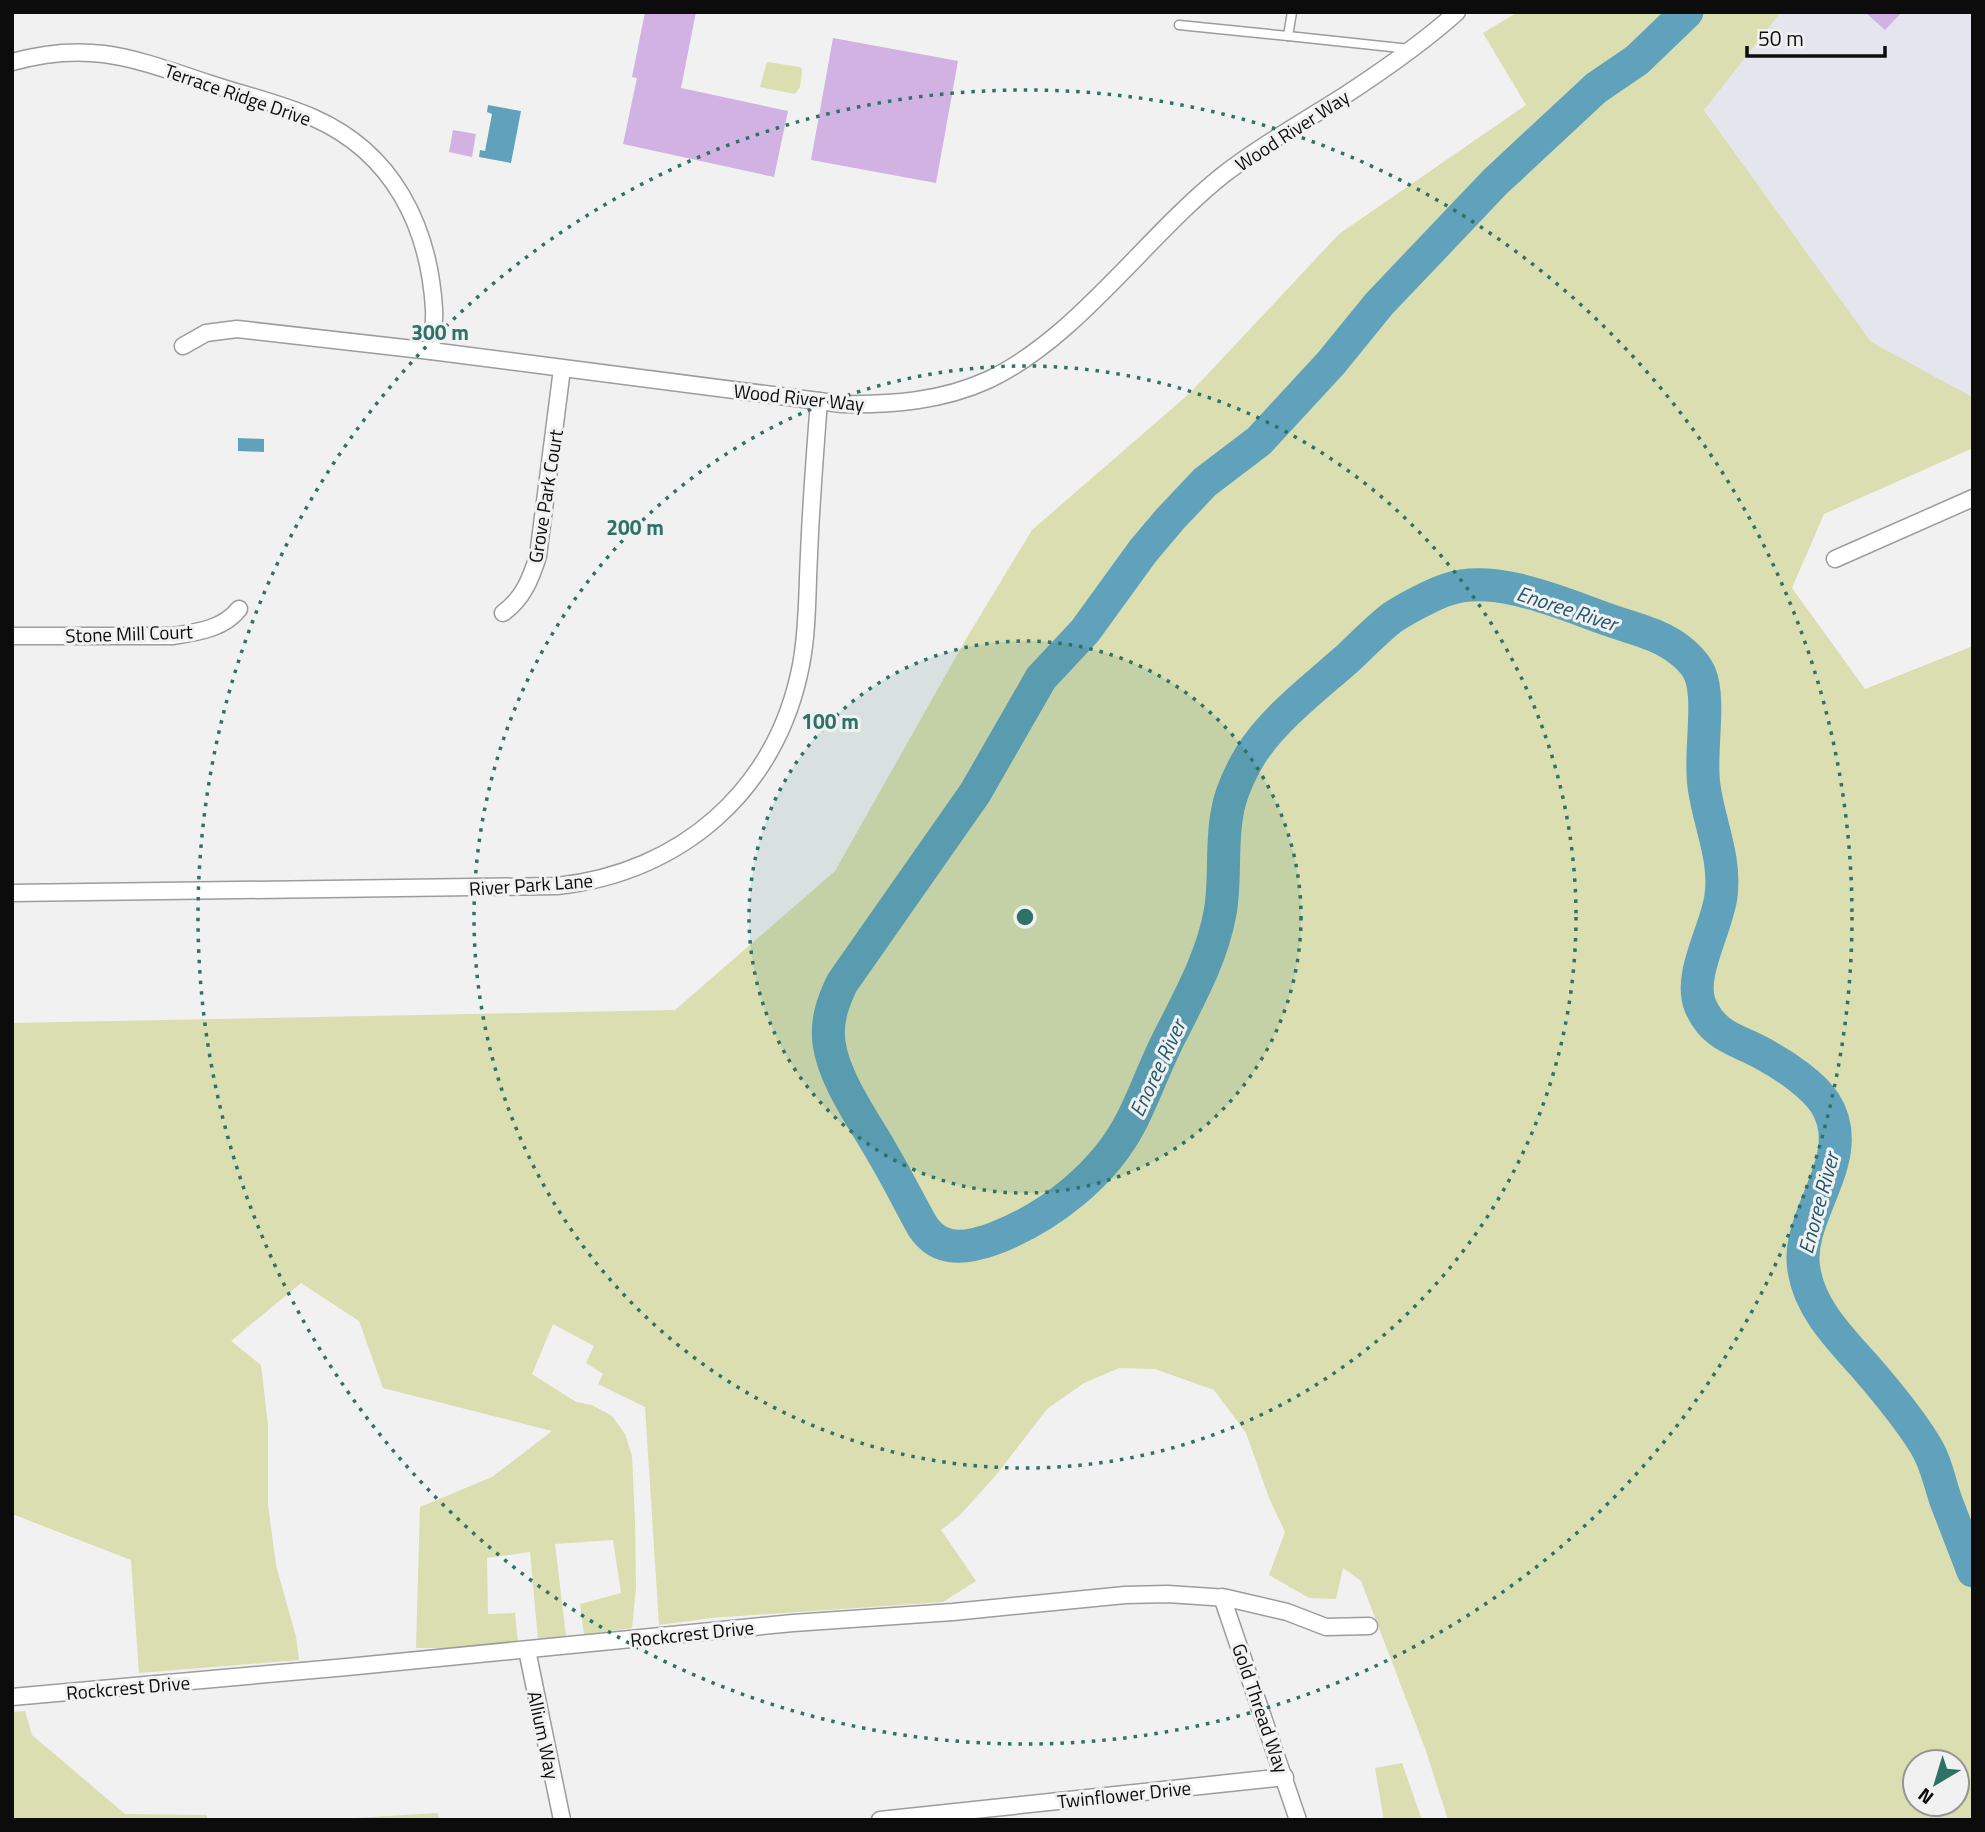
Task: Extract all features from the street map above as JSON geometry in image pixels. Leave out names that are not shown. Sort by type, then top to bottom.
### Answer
[{"type":"street","name":"Wood River Way","points":[[183,346],[206,333],[237,329],[819,401],[871,405],[919,401],[970,387],[1010,368],[1068,324],[1175,217],[1222,176],[1264,145],[1346,95],[1413,49],[1457,12]]},
{"type":"street","name":"Terrace Ridge Drive","points":[[12,62],[41,54],[75,51],[139,60],[312,117],[343,134],[380,167],[394,184],[417,223],[430,268],[435,312],[431,351]]},
{"type":"street","name":"Grove Park Court","points":[[503,613],[520,598],[538,556],[562,369]]},
{"type":"street","name":"River Park Lane","points":[[12,893],[557,886],[613,877],[650,863],[682,845],[714,821],[742,792],[762,766],[778,737],[790,706],[804,650],[812,481],[819,401]]},
{"type":"street","points":[[1835,559],[1973,498]]},
{"type":"street","name":"Stone Mill Court","points":[[12,636],[173,636],[197,632],[230,621],[239,609]]},
{"type":"street","name":"Rockcrest Drive","points":[[12,1697],[793,1623],[953,1612],[1125,1595],[1223,1597],[1278,1609],[1326,1627],[1369,1626]]},
{"type":"street","name":"Gold Thread Way","points":[[1223,1597],[1298,1820]]},
{"type":"street","name":"Allium Way","points":[[527,1650],[562,1820]]},
{"type":"street","name":"Twinflower Drive","points":[[880,1820],[1285,1777]]},
{"type":"lane","points":[[1288,36],[1292,12]]},
{"type":"lane","points":[[1179,25],[1413,49]]},
{"type":"shaded area","points":[[1781,12],[1973,12],[1972,398],[1871,343],[1704,109]]},
{"type":"green space","points":[[1518,12],[1781,12],[1704,110],[1871,342],[1973,396],[1973,448],[1824,514],[1792,588],[1865,689],[1973,646],[1973,1820],[1448,1820],[1426,1751],[1361,1581],[1343,1568],[1336,1599],[1309,1598],[1269,1575],[1285,1532],[1269,1498],[1246,1433],[1214,1390],[1155,1369],[1119,1368],[1084,1383],[1047,1409],[997,1474],[960,1515],[941,1530],[976,1581],[943,1602],[711,1618],[659,1625],[645,1407],[598,1384],[603,1374],[586,1363],[594,1346],[553,1324],[532,1374],[576,1402],[592,1405],[612,1416],[625,1434],[632,1456],[636,1588],[632,1628],[584,1635],[580,1604],[621,1593],[613,1540],[555,1544],[566,1636],[538,1640],[530,1552],[487,1558],[488,1614],[515,1613],[518,1643],[462,1648],[416,1648],[420,1507],[492,1477],[552,1431],[383,1388],[359,1321],[301,1283],[231,1341],[261,1365],[268,1425],[268,1505],[276,1565],[296,1637],[299,1660],[139,1673],[131,1560],[12,1514],[12,1023],[675,1010],[835,871],[966,639],[1032,530],[1190,393],[1339,234],[1526,105],[1483,33]]},
{"type":"green space","points":[[767,62],[800,67],[800,87],[795,94],[760,87]]},
{"type":"green space","points":[[25,1711],[32,1735],[125,1814],[207,1815],[207,1820],[12,1820],[12,1712]]},
{"type":"green space","points":[[1402,1763],[1422,1820],[1384,1820],[1375,1768]]},
{"type":"green space","points":[[438,1813],[439,1820],[322,1820]]},
{"type":"water","points":[[488,105],[521,111],[511,163],[479,157],[480,150],[485,151],[492,114],[487,112]]},
{"type":"water","points":[[238,438],[264,439],[264,452],[238,451]]},
{"type":"building","points":[[645,12],[696,12],[681,88],[788,111],[774,177],[623,144],[637,78],[632,77]]},
{"type":"building","points":[[1865,12],[1902,12],[1885,30]]},
{"type":"building","points":[[833,38],[958,61],[936,183],[811,160]]},
{"type":"building","points":[[453,130],[476,134],[472,157],[449,152]]},
{"type":"waterway","name":"Enoree River","points":[[1687,12],[1637,60],[1596,88],[1495,182],[1379,304],[1331,363],[1259,441],[1205,482],[1143,551],[1085,631],[1041,678],[975,793],[842,983],[831,1012],[829,1043],[837,1071],[851,1100],[919,1220],[933,1238],[950,1246],[971,1245],[1014,1230],[1054,1206],[1091,1176],[1121,1140],[1132,1120],[1198,978],[1216,930],[1222,901],[1224,838],[1230,799],[1246,763],[1259,743],[1295,704],[1393,617],[1435,594],[1467,585],[1487,585],[1528,592],[1657,637],[1675,646],[1690,659],[1700,674],[1705,698],[1704,786],[1719,854],[1722,882],[1718,909],[1700,966],[1697,993],[1700,1005],[1720,1032],[1791,1071],[1807,1083],[1825,1103],[1834,1124],[1835,1145],[1831,1166],[1803,1249],[1808,1287],[1834,1331],[1897,1405],[1928,1450],[1973,1571]]}]
